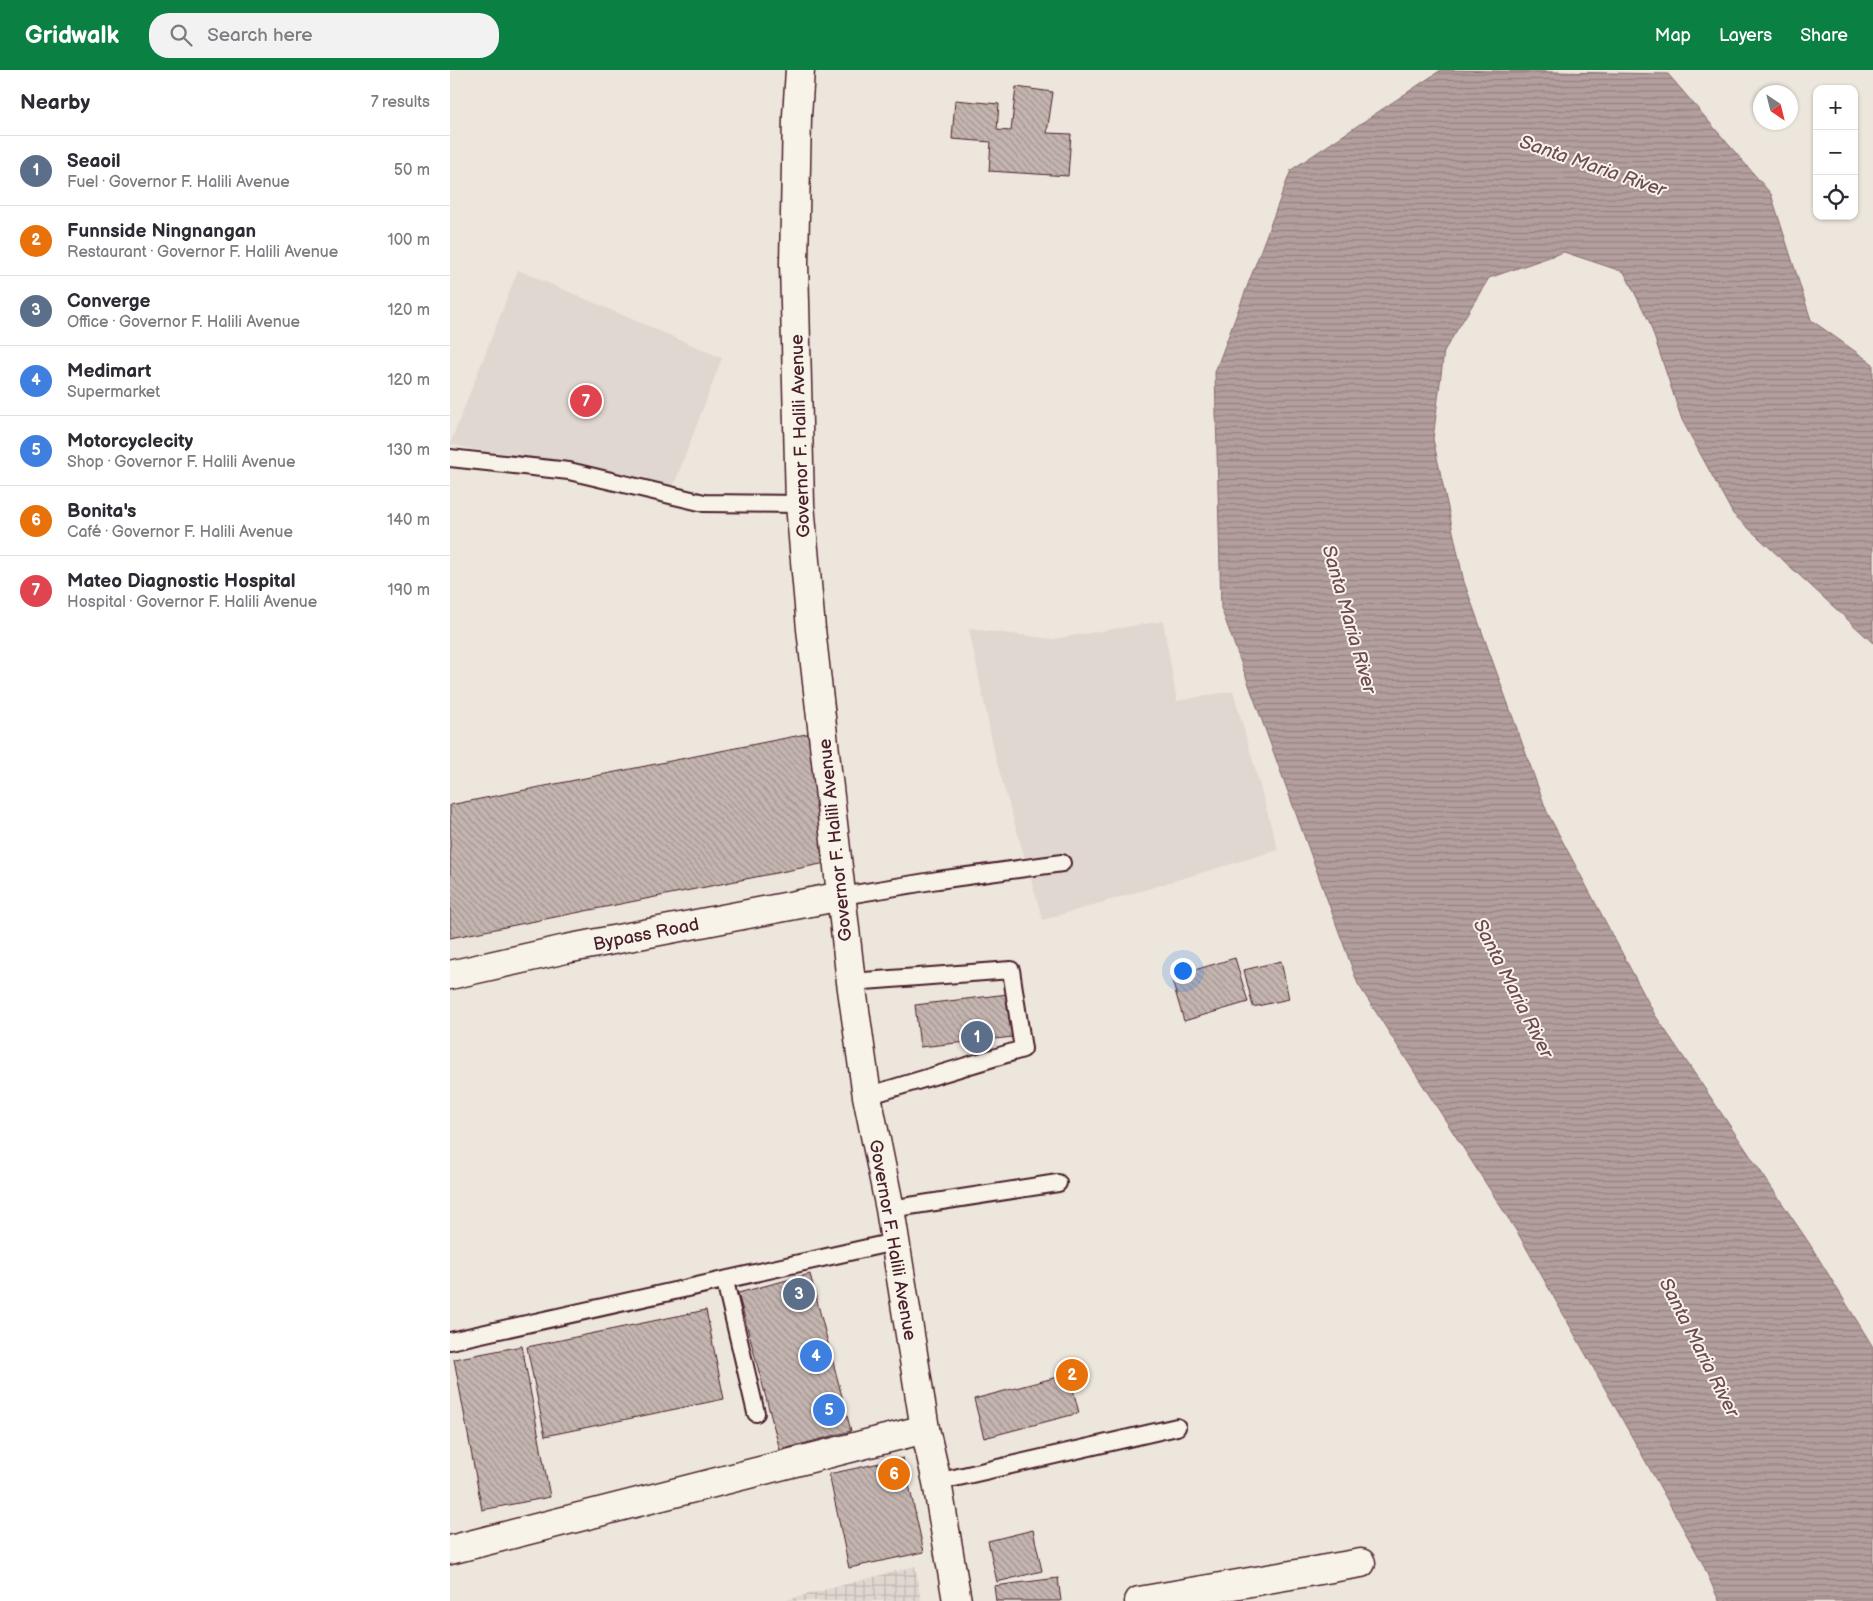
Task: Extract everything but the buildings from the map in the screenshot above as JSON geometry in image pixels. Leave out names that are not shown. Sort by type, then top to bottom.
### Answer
[{"type":"main road","name":"Governor F. Halili Avenue","points":[[800,70],[797,116],[794,262],[800,504],[811,629],[851,982],[867,1096],[890,1209],[924,1429],[937,1482],[957,1601]]},
{"type":"main road","name":"Bypass Road","points":[[450,975],[566,949],[842,896]]},
{"type":"main road","points":[[450,1550],[924,1429]]},
{"type":"main road","points":[[1139,1601],[1361,1563]]},
{"type":"lane","points":[[450,458],[569,471],[704,502],[800,504]]},
{"type":"lane","points":[[842,896],[938,880],[1062,863]]},
{"type":"lane","points":[[851,982],[1011,970],[1023,1049],[867,1096]]},
{"type":"lane","points":[[890,1209],[1058,1183]]},
{"type":"lane","points":[[450,1341],[726,1281],[894,1242]]},
{"type":"lane","points":[[726,1281],[756,1413]]},
{"type":"lane","points":[[937,1482],[1177,1426]]},
{"type":"shaded area","points":[[518,270],[722,358],[671,493],[450,444]]},
{"type":"shaded area","points":[[1163,621],[1177,701],[1233,691],[1278,850],[1043,920],[996,760],[969,629],[1053,639]]},
{"type":"shaded area","points":[[915,1566],[921,1601],[783,1601]]},
{"type":"water","name":"Santa Maria River","points":[[1441,70],[1668,74],[1771,194],[1811,320],[1873,364],[1873,643],[1733,514],[1682,420],[1649,321],[1624,272],[1564,252],[1489,278],[1444,351],[1433,439],[1464,582],[1547,812],[1655,1015],[1809,1243],[1873,1347],[1873,1601],[1719,1601],[1702,1562],[1519,1235],[1358,984],[1221,608],[1215,372],[1291,170]]},
{"type":"place","name":"Mateo Diagnostic Hospital","points":[[586,401]]},
{"type":"place","name":"Seaoil","points":[[977,1037]]},
{"type":"place","name":"Converge","points":[[799,1294]]},
{"type":"place","name":"Medimart","points":[[816,1356]]},
{"type":"place","name":"Funnside Ningnangan","points":[[1072,1375]]},
{"type":"place","name":"Motorcyclecity","points":[[829,1410]]},
{"type":"place","name":"Bonita's","points":[[894,1474]]}]
